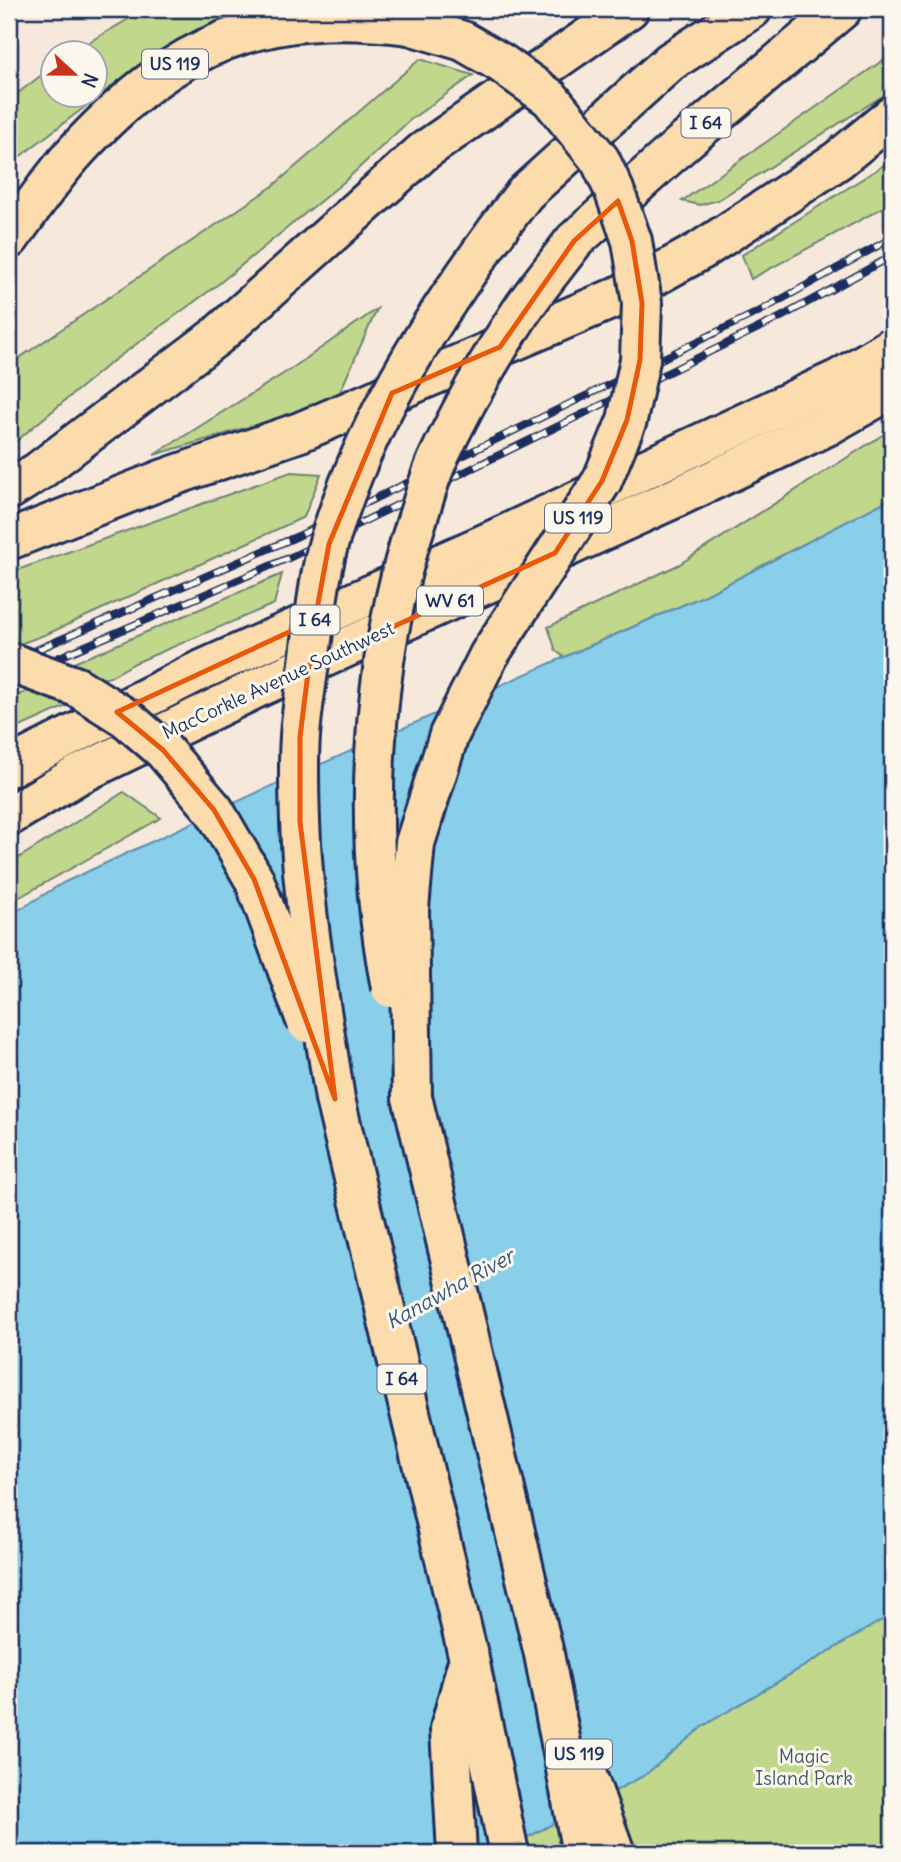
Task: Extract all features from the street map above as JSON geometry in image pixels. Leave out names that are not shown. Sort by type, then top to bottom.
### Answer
[{"type":"main road","points":[[9,490],[39,471],[217,337],[424,150],[629,9]]},
{"type":"main road","name":"I 64","points":[[509,1853],[469,1659],[335,1099],[306,904],[300,822],[300,737],[317,606],[329,544],[352,478],[390,396],[433,321],[461,279],[525,193],[670,62],[752,9]]},
{"type":"main road","name":"I 64","points":[[582,1853],[544,1654],[412,1097],[384,952],[376,896],[373,832],[379,721],[387,644],[405,555],[436,463],[476,386],[520,313],[574,241],[683,143],[842,9]]},
{"type":"main road","name":"US 119","points":[[9,239],[76,151],[126,102],[166,69],[209,45],[294,22],[343,19],[409,24],[463,41],[501,63],[550,98],[600,160],[632,240],[642,303],[640,360],[630,408],[602,481],[489,655],[449,735],[415,843],[409,908],[412,1097]]},
{"type":"main road","points":[[9,540],[164,479],[300,432],[617,297],[700,251],[769,206],[838,160],[892,116]]},
{"type":"main road","name":"MacCorkle Avenue Southwest","points":[[9,767],[197,672],[491,541],[839,379],[892,347]]},
{"type":"main road","name":"MacCorkle Avenue Southwest","points":[[9,816],[76,776],[232,701],[685,494],[830,425],[892,389]]},
{"type":"main road","points":[[9,662],[77,687],[126,718],[163,750],[214,810],[254,879],[335,1099]]},
{"type":"main road","name":"US 119","points":[[544,1654],[615,1853]]},
{"type":"main road","points":[[457,1853],[450,1730],[469,1659]]},
{"type":"highlighted area","points":[[618,201],[632,241],[642,303],[640,360],[627,420],[602,481],[555,553],[309,665],[300,737],[300,822],[335,1099],[254,879],[214,810],[163,750],[117,712],[315,620],[329,544],[392,393],[500,347],[574,241]]},
{"type":"green space","points":[[146,9],[245,9],[108,89],[108,38],[96,38]]},
{"type":"green space","points":[[892,54],[892,90],[718,200],[700,205],[682,201]]},
{"type":"green space","points":[[420,59],[473,75],[410,120],[345,181],[216,286],[109,364],[9,447],[9,365],[273,186]]},
{"type":"green space","points":[[38,78],[38,108],[83,108],[9,165],[9,100]]},
{"type":"green space","points":[[892,160],[892,203],[751,279],[742,255]]},
{"type":"green space","points":[[377,309],[336,401],[154,455],[291,369]]},
{"type":"green space","points":[[892,429],[892,498],[708,594],[564,657],[556,651],[548,627],[678,565]]},
{"type":"green space","points":[[291,472],[321,474],[304,517],[47,634],[14,646],[9,645],[9,573]]},
{"type":"green space","points":[[282,574],[274,604],[135,663],[110,677],[101,679],[69,665]]},
{"type":"green space","points":[[27,691],[69,705],[9,732],[9,700]]},
{"type":"green space","points":[[124,792],[161,818],[9,903],[9,864]]},
{"type":"green space","name":"Magic Island Park","points":[[892,1614],[892,1853],[498,1853],[645,1775],[703,1726]]},
{"type":"water","name":"Kanawha River","points":[[892,498],[892,1614],[703,1726],[645,1775],[498,1853],[9,1853],[9,916],[63,883],[269,787],[708,594]]},
{"type":"railway","points":[[9,662],[298,536],[762,310],[892,238]]},
{"type":"railway","points":[[9,679],[293,556],[781,317],[892,256]]}]
